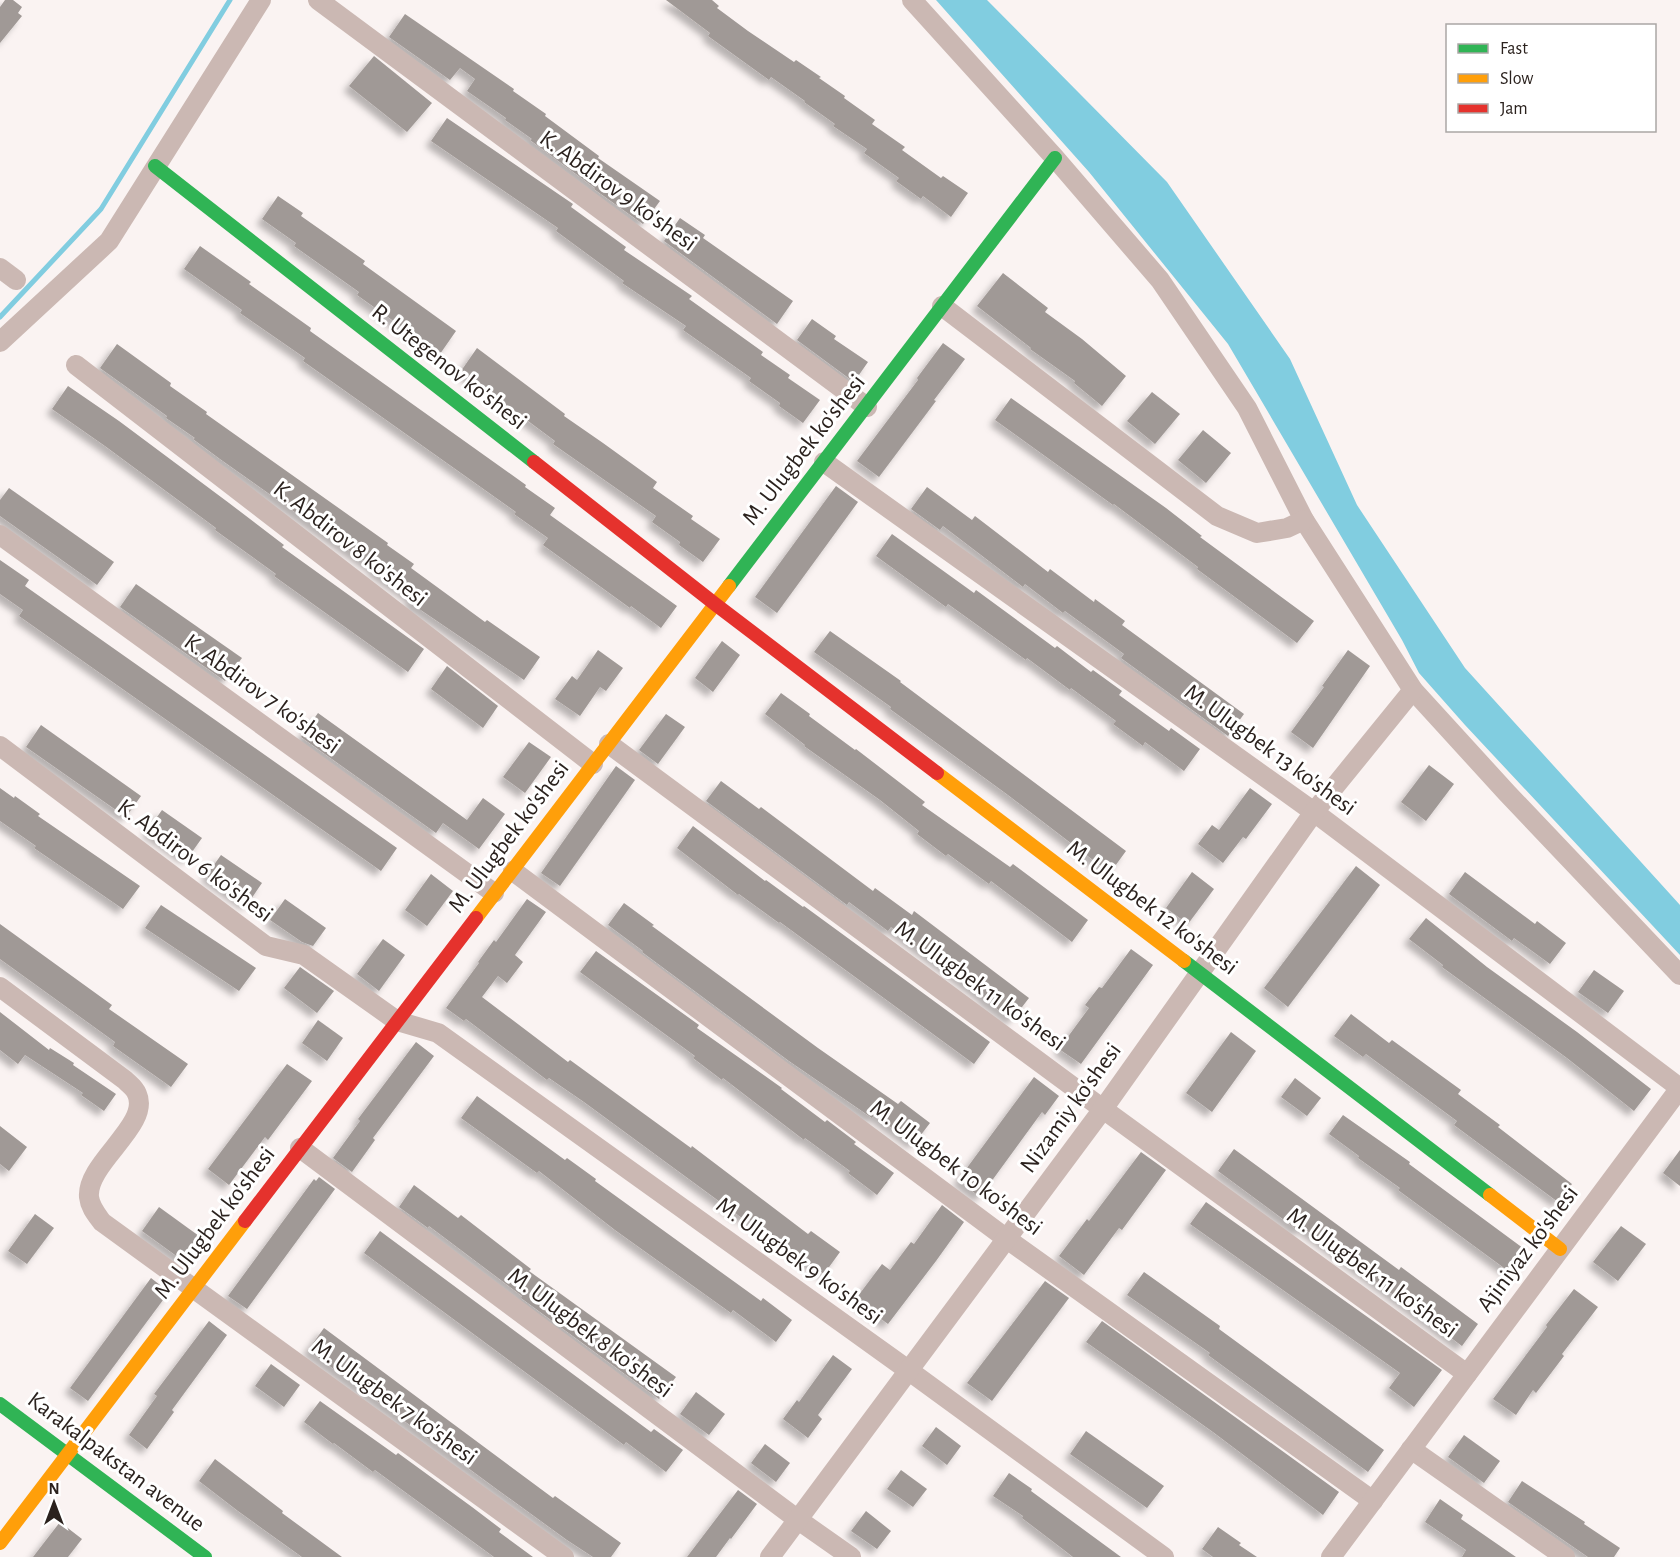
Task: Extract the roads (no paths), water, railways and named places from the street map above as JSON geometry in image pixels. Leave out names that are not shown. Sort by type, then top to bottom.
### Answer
[{"type":"street","points":[[0,342],[109,241],[261,0]]},
{"type":"street","name":"K. Abdirov 9 ko'shesi","points":[[318,0],[867,407]]},
{"type":"street","points":[[912,0],[1055,158],[1160,280],[1246,408],[1304,520],[1413,690],[1507,793],[1680,975]]},
{"type":"street","name":"M. Ulugbek ko'shesi","points":[[0,1543],[1055,158]]},
{"type":"street","name":"R. Utegenov ko'shesi","points":[[155,166],[715,604]]},
{"type":"street","points":[[0,268],[16,280]]},
{"type":"street","points":[[942,306],[1217,516],[1257,533],[1287,528],[1304,520]]},
{"type":"street","name":"K. Abdirov 8 ko'shesi","points":[[76,365],[593,764]]},
{"type":"street","name":"M. Ulugbek 13 ko'shesi","points":[[824,462],[1314,812],[1680,1088]]},
{"type":"street","name":"K. Abdirov 7 ko'shesi","points":[[0,536],[494,893]]},
{"type":"street","name":"M. Ulugbek 12 ko'shesi","points":[[715,604],[1560,1249]]},
{"type":"street","name":"Nizamiy ko'shesi","points":[[770,1557],[1104,1109],[1314,812],[1413,690]]},
{"type":"street","name":"M. Ulugbek 11 ko'shesi","points":[[609,744],[1467,1374]]},
{"type":"street","name":"K. Abdirov 6 ko'shesi","points":[[0,746],[266,946],[304,955],[397,1021]]},
{"type":"street","name":"M. Ulugbek 10 ko'shesi","points":[[513,871],[1007,1239],[1373,1501]]},
{"type":"street","name":"M. Ulugbek 7 ko'shesi","points":[[0,987],[125,1080],[136,1092],[139,1101],[134,1119],[91,1180],[89,1196],[93,1210],[102,1222],[564,1557]]},
{"type":"street","name":"M. Ulugbek 9 ko'shesi","points":[[397,1021],[438,1034],[908,1370],[1164,1557]]},
{"type":"street","name":"Ajiniyaz ko'shesi","points":[[1331,1557],[1680,1088]]},
{"type":"street","name":"M. Ulugbek 8 ko'shesi","points":[[300,1148],[851,1557]]},
{"type":"street","name":"Karakalpakstan avenue","points":[[0,1404],[205,1557]]},
{"type":"street","points":[[1411,1449],[1565,1557]]},
{"type":"water","points":[[936,0],[987,0],[1167,182],[1290,359],[1357,505],[1465,668],[1680,905],[1680,955],[1419,673],[1402,640],[1228,344],[1089,172]]},
{"type":"waterway","points":[[0,317],[101,209],[230,0]]}]
